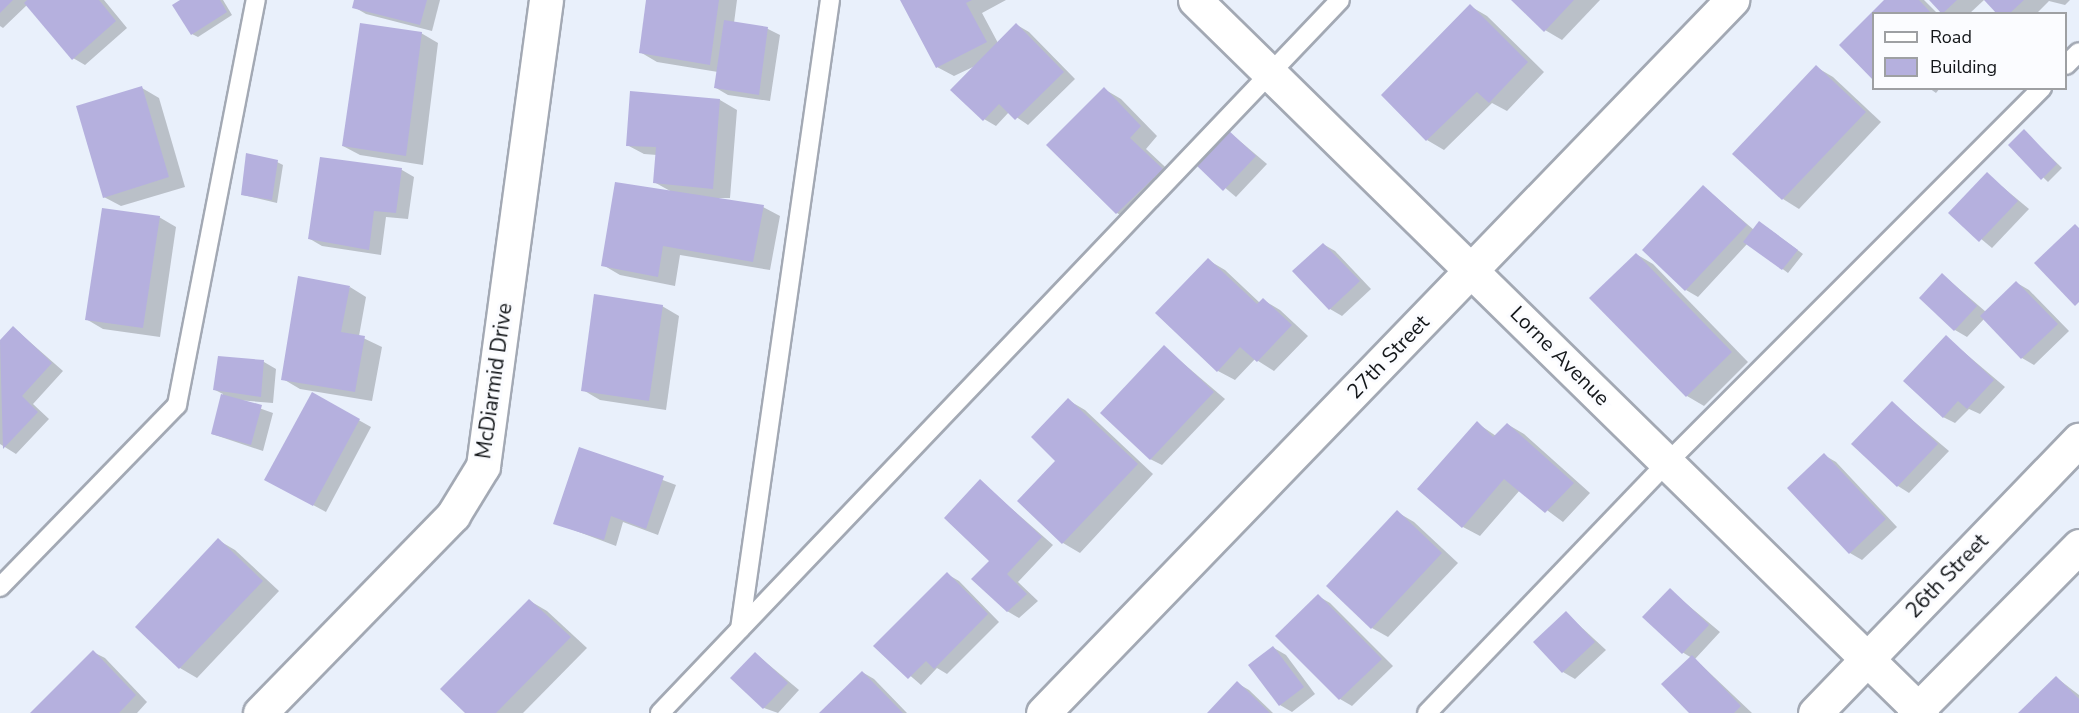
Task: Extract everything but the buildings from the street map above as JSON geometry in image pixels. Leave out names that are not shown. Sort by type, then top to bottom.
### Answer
[{"type":"street","name":"McDiarmid Drive","points":[[260,713],[453,515],[483,466],[546,0]]},
{"type":"street","name":"Lorne Avenue","points":[[1195,0],[1268,74],[1473,270],[1668,462],[1867,658],[1918,712]]},
{"type":"street","name":"27th Street","points":[[1043,713],[1732,0]]},
{"type":"street","name":"26th Street","points":[[1815,713],[2079,440]]},
{"type":"street","points":[[1918,712],[2079,546]]},
{"type":"lane","points":[[0,587],[177,405],[256,0]]},
{"type":"lane","points":[[740,629],[830,0]]},
{"type":"lane","points":[[660,713],[1340,0]]},
{"type":"lane","points":[[2067,64],[2079,52]]},
{"type":"lane","points":[[1428,713],[1668,462],[2040,90]]}]
